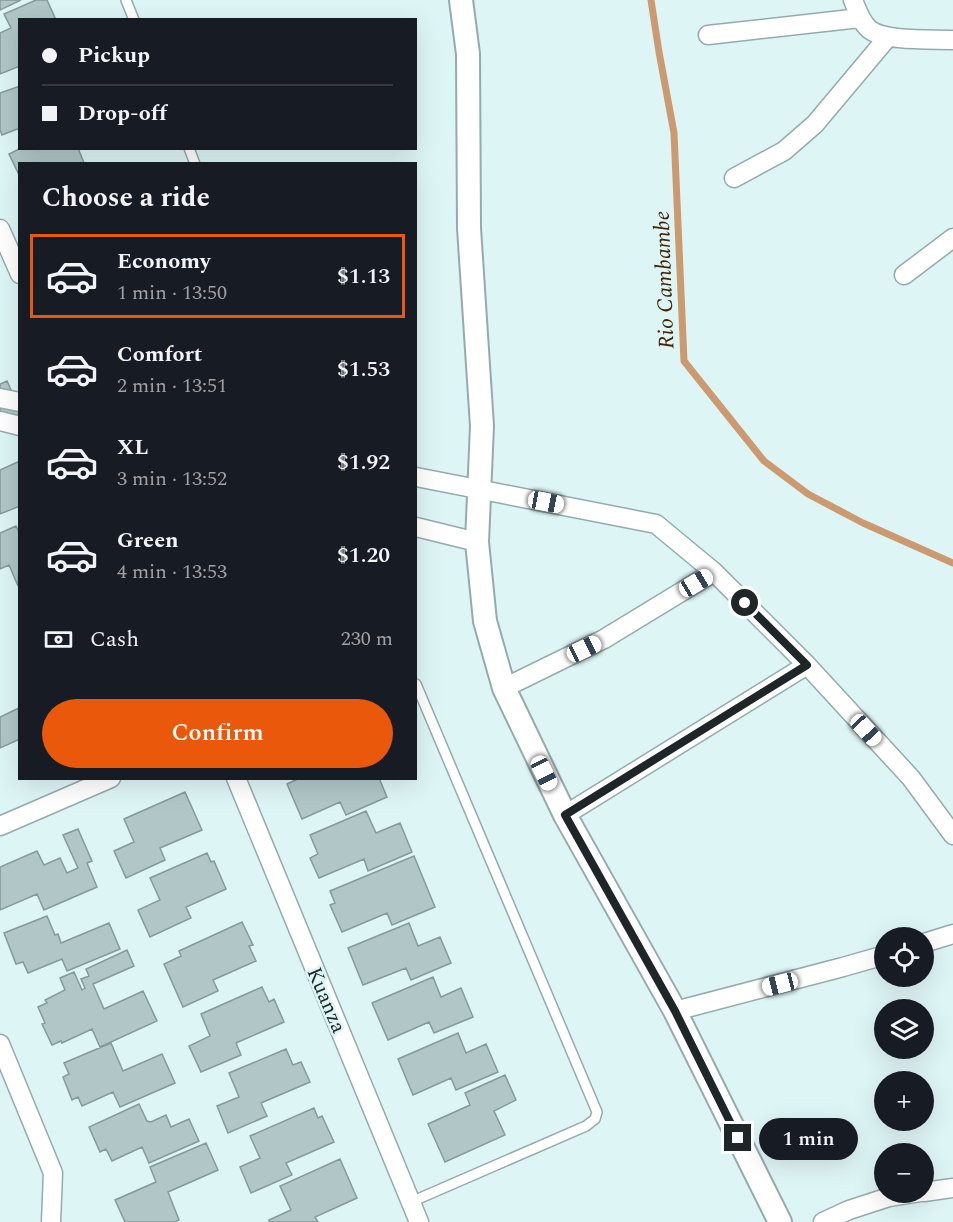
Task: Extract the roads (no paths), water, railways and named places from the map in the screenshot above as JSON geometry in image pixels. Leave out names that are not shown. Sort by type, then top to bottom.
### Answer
[{"type":"street","points":[[460,0],[468,54],[469,228],[482,426],[477,542],[485,621],[504,688],[565,815],[675,1011],[780,1222]]},
{"type":"street","points":[[853,0],[860,18],[870,30],[888,38],[953,40]]},
{"type":"street","points":[[708,35],[860,18]]},
{"type":"street","points":[[734,178],[784,151],[815,124],[888,38]]},
{"type":"street","points":[[0,229],[18,270]]},
{"type":"street","points":[[904,275],[953,238]]},
{"type":"street","points":[[0,398],[18,402]]},
{"type":"street","points":[[0,421],[18,426]]},
{"type":"street","points":[[417,477],[656,524],[714,572],[807,665],[911,778],[953,835]]},
{"type":"street","points":[[417,527],[477,542]]},
{"type":"street","points":[[504,688],[604,639],[714,572]]},
{"type":"street","points":[[565,815],[807,665]]},
{"type":"street","points":[[0,826],[106,780]]},
{"type":"street","name":"Kuanza","points":[[237,780],[419,1222]]},
{"type":"street","points":[[934,940],[953,934]]},
{"type":"street","points":[[675,1011],[874,958]]},
{"type":"street","points":[[0,1044],[53,1173],[51,1222]]},
{"type":"street","points":[[934,1191],[953,1188]]},
{"type":"street","points":[[823,1222],[874,1202]]},
{"type":"lane","points":[[126,0],[133,18]]},
{"type":"lane","points":[[411,1202],[586,1126],[595,1119],[597,1112],[417,686]]},
{"type":"waterway","name":"Rio Cambambe","points":[[651,0],[674,133],[684,361],[764,461],[808,494],[863,523],[953,563]]}]
